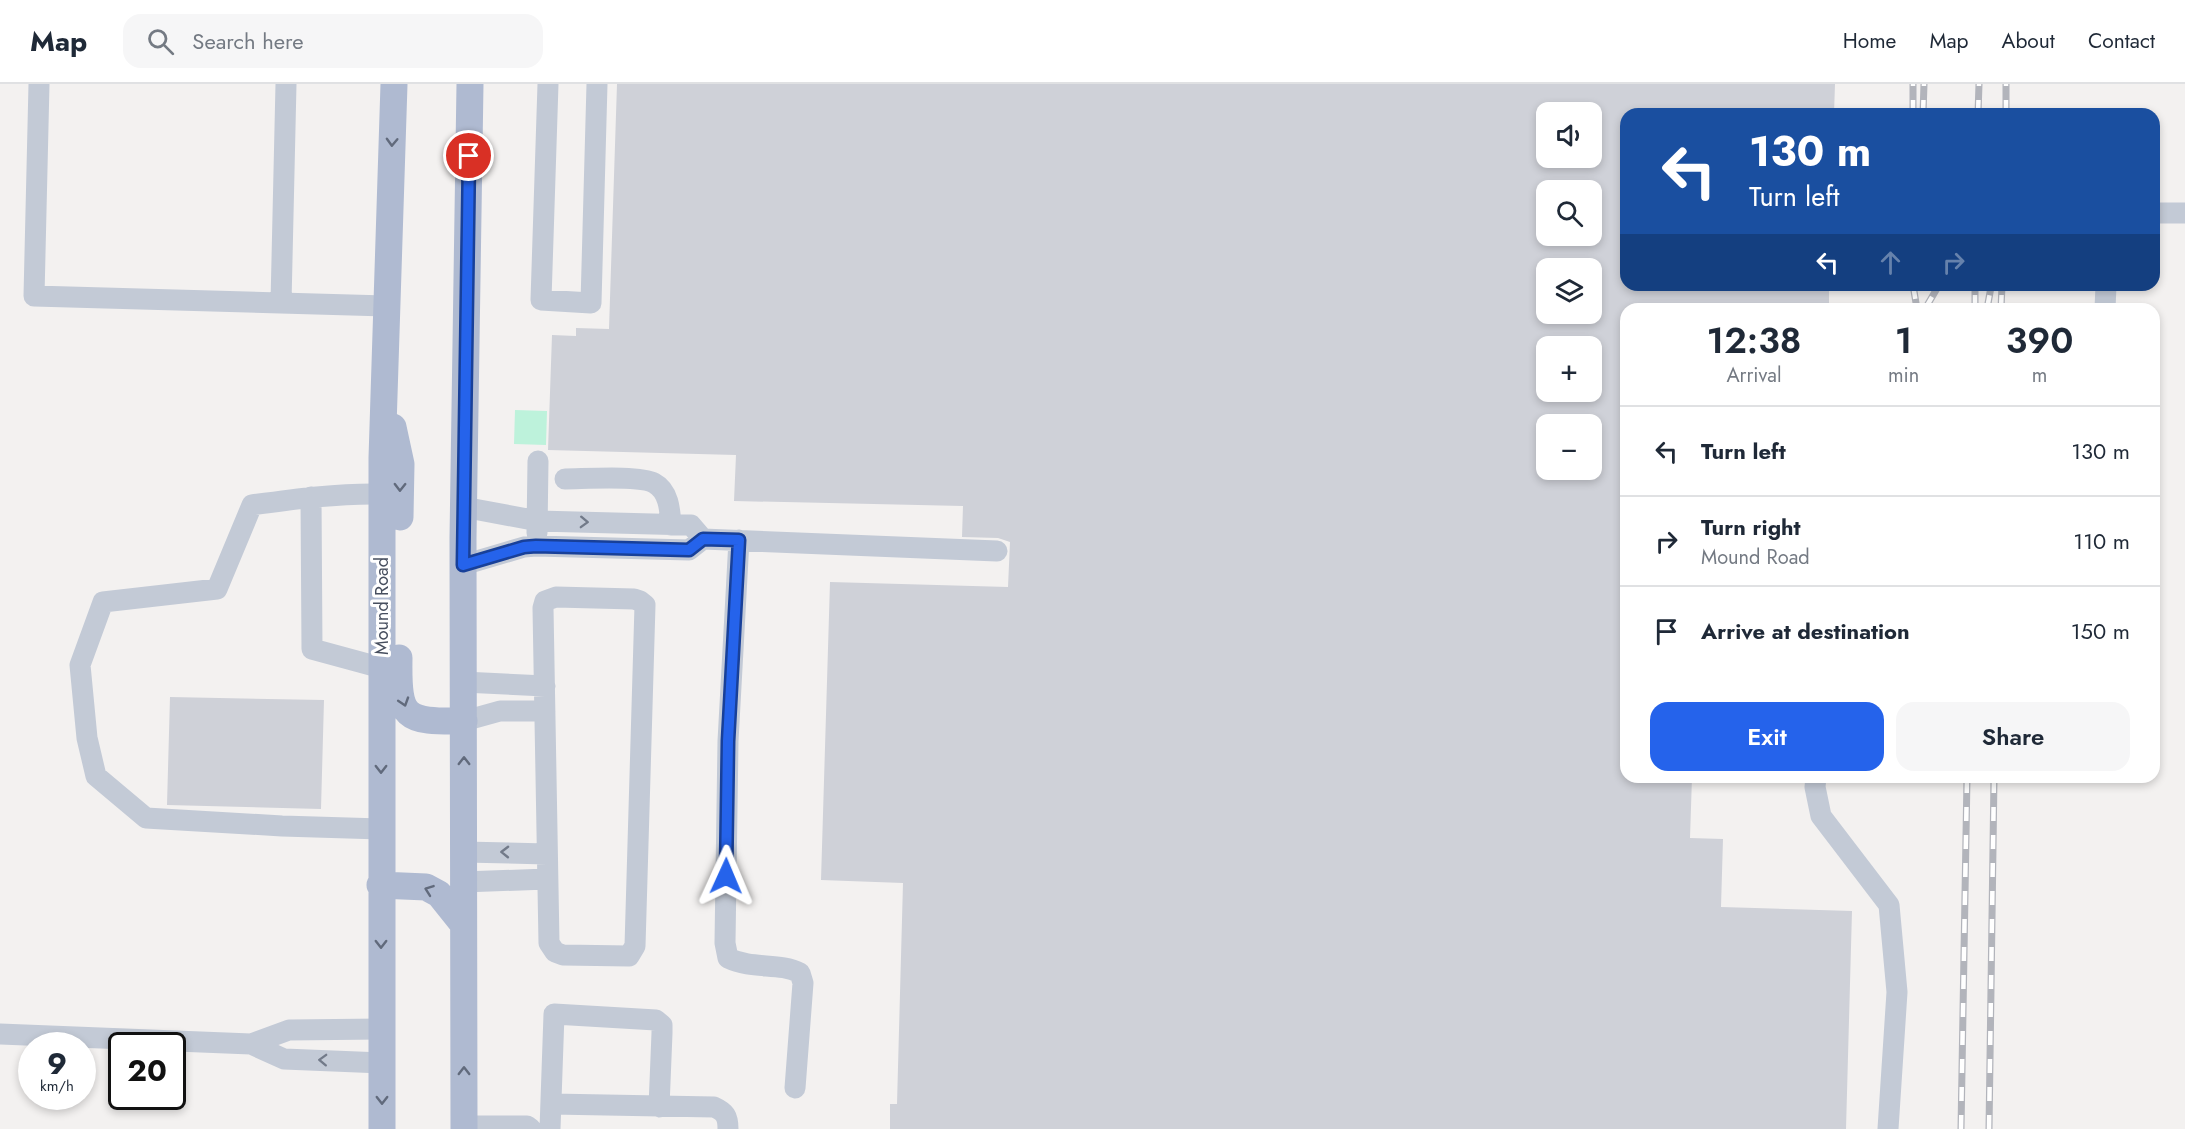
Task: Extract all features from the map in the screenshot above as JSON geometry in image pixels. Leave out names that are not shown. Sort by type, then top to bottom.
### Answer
[{"type":"main road","name":"Mound Road","points":[[382,1129],[380,885],[382,494],[394,84]]},
{"type":"main road","points":[[464,1128],[463,507],[470,85]]},
{"type":"main road","points":[[384,388],[401,464],[399,679],[403,707],[412,717],[428,722],[464,721]]},
{"type":"main road","points":[[380,885],[426,888],[439,894],[463,924]]},
{"type":"lane","points":[[39,84],[34,296],[386,306]]},
{"type":"lane","points":[[281,303],[286,84]]},
{"type":"lane","points":[[548,84],[541,300],[591,303],[597,84]]},
{"type":"lane","points":[[2160,213],[2185,213]]},
{"type":"lane","points":[[536,546],[538,461]]},
{"type":"lane","points":[[565,479],[638,480],[654,483],[663,490],[670,505],[670,525]]},
{"type":"lane","points":[[381,829],[146,818],[96,776],[87,738],[80,665],[103,602],[217,589],[252,505],[310,496],[382,494]]},
{"type":"lane","points":[[310,496],[312,649],[382,668]]},
{"type":"lane","points":[[463,507],[538,521],[691,525],[703,539]]},
{"type":"lane","points":[[641,548],[642,524]]},
{"type":"lane","points":[[463,565],[524,547],[689,550],[703,539],[997,551]]},
{"type":"lane","points":[[739,540],[728,741],[725,943],[728,958],[741,964],[785,968],[800,973],[803,983],[795,1088]]},
{"type":"lane","points":[[556,597],[633,599],[645,605],[638,856],[633,952],[629,956],[563,955],[555,952],[549,943],[544,686],[543,608],[545,601],[556,597]]},
{"type":"lane","points":[[464,682],[544,686]]},
{"type":"lane","points":[[464,721],[500,711],[545,711]]},
{"type":"lane","points":[[1815,783],[1821,816],[1889,905],[1897,992],[1888,1129]]},
{"type":"lane","points":[[463,852],[548,854]]},
{"type":"lane","points":[[463,882],[547,879]]},
{"type":"lane","points":[[550,1129],[554,1014],[656,1020],[662,1025],[659,1107]]},
{"type":"lane","points":[[251,1044],[289,1030],[381,1029]]},
{"type":"lane","points":[[0,1034],[251,1044],[284,1059],[382,1063]]},
{"type":"lane","points":[[552,1104],[714,1107],[723,1111],[728,1118],[728,1129]]},
{"type":"lane","points":[[464,1128],[527,1126],[531,1129]]},
{"type":"green space","points":[[515,410],[547,411],[546,445],[514,444]]},
{"type":"building","points":[[617,84],[1835,84],[1834,108],[1620,108],[1620,291],[1829,291],[1829,303],[1620,303],[1620,783],[1692,783],[1690,838],[1723,839],[1721,907],[1852,911],[1846,1129],[890,1129],[890,1104],[897,1104],[903,883],[821,880],[830,582],[1008,587],[1010,542],[998,538],[962,537],[963,506],[734,501],[736,455],[548,450],[552,335],[576,336],[576,328],[609,329]]},
{"type":"building","points":[[170,697],[324,700],[321,809],[167,805]]},
{"type":"railway","points":[[1913,84],[1913,108]]},
{"type":"railway","points":[[1923,108],[1924,84]]},
{"type":"railway","points":[[1978,108],[1979,84]]},
{"type":"railway","points":[[2006,84],[2006,108]]},
{"type":"railway","points":[[1914,291],[1916,303]]},
{"type":"railway","points":[[1928,303],[1936,291]]},
{"type":"railway","points":[[1975,291],[1975,303]]},
{"type":"railway","points":[[1988,303],[1990,291]]},
{"type":"railway","points":[[2001,303],[2002,291]]},
{"type":"railway","points":[[1961,1129],[1967,783]]},
{"type":"railway","points":[[1989,1129],[1994,783]]},
{"type":"route","points":[[469,156],[463,565],[524,547],[689,550],[703,539],[739,540],[728,741],[726,876]]}]
